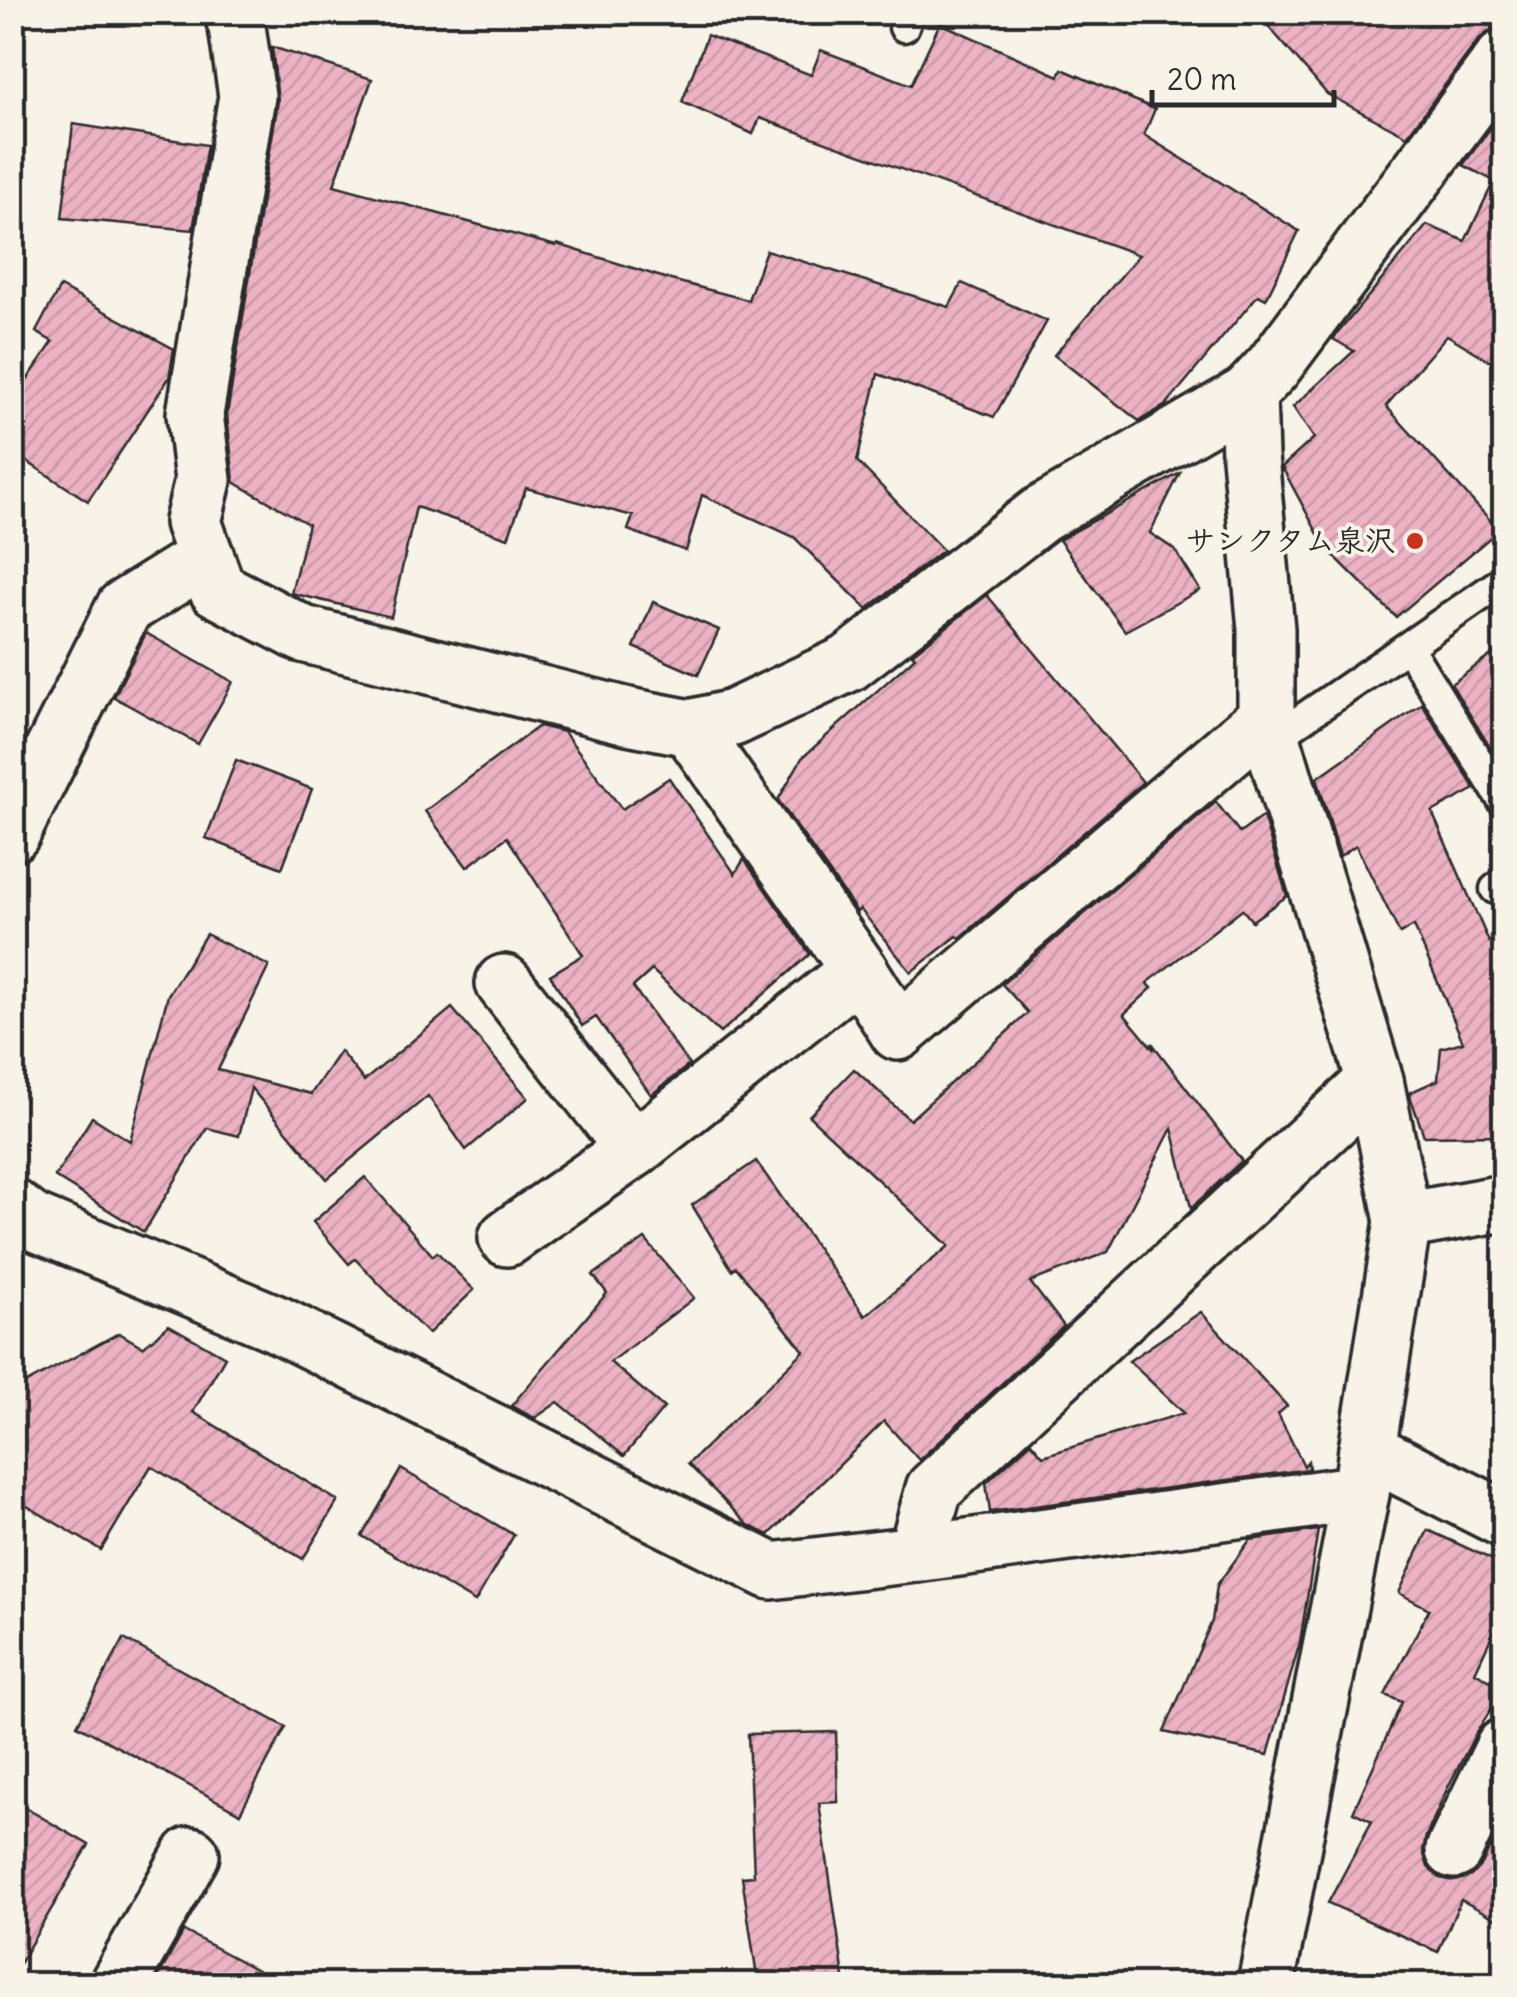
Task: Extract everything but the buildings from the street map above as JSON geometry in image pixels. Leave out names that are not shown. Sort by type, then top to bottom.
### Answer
[{"type":"street","points":[[232,12],[247,96],[194,414],[203,480],[193,522],[217,590],[303,634],[690,728],[733,718],[849,663],[1040,515],[1248,394],[1504,58]]},
{"type":"street","points":[[1248,394],[1266,629],[1269,728],[1375,1080],[1403,1222],[1364,1471],[1266,1984]]},
{"type":"street","points":[[12,834],[124,608],[206,557]]},
{"type":"street","points":[[690,728],[898,1032],[1269,728]]},
{"type":"street","points":[[507,1238],[634,1149],[859,970]]},
{"type":"street","points":[[504,983],[634,1149]]},
{"type":"street","points":[[916,1554],[934,1490],[1375,1080]]},
{"type":"street","points":[[1403,1222],[1504,1204]]},
{"type":"street","points":[[12,1207],[31,1221],[277,1324],[771,1571],[916,1554],[1364,1471],[1504,1520]]},
{"type":"street","points":[[1454,1850],[1504,1746]]},
{"type":"street","points":[[118,1984],[192,1854]]},
{"type":"lane","points":[[1269,728],[1408,647],[1504,580]]},
{"type":"lane","points":[[1408,647],[1504,802]]},
{"type":"place","name":"サンクタム泉沢","points":[[1415,541]]}]
